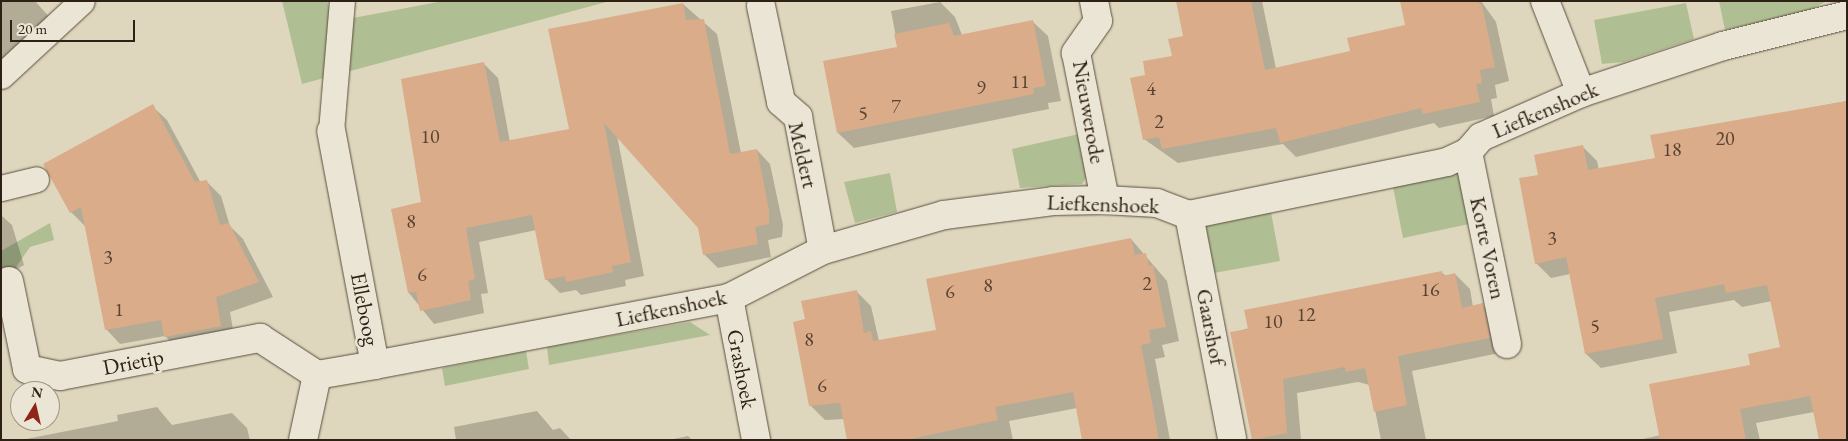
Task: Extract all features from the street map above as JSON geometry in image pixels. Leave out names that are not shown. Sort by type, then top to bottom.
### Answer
[{"type":"street","name":"Nieuwerode","points":[[1094,1],[1098,21],[1076,53],[1104,200]]},
{"type":"street","points":[[1545,1],[1581,93]]},
{"type":"street","name":"Meldert","points":[[761,6],[781,102],[798,116],[823,250]]},
{"type":"street","name":"Liefkenshoek","points":[[376,365],[729,298],[823,250],[944,215],[1053,201],[1104,200],[1157,203],[1189,215],[1447,162],[1468,152],[1481,138],[1581,93],[1723,46],[1847,15]]},
{"type":"street","name":"Elleboog","points":[[317,375],[376,365],[331,131]]},
{"type":"street","name":"Korte Voren","points":[[1468,152],[1507,344]]},
{"type":"street","name":"Gaarshof","points":[[1189,215],[1232,438]]},
{"type":"street","name":"Drietip","points":[[9,281],[27,369],[60,376],[260,338],[317,375]]},
{"type":"street","name":"Grashoek","points":[[729,298],[756,440]]},
{"type":"street","points":[[303,440],[317,375]]},
{"type":"lane","points":[[1,76],[82,1]]},
{"type":"lane","points":[[331,131],[342,1]]},
{"type":"lane","points":[[1,188],[36,179]]},
{"type":"green space","points":[[282,1],[327,1],[332,22],[443,1],[610,1],[302,84]]},
{"type":"green space","points":[[1719,1],[1827,1],[1808,11],[1725,30]]},
{"type":"green space","points":[[1686,3],[1694,39],[1624,62],[1602,64],[1594,20]]},
{"type":"green space","points":[[1079,134],[1087,177],[1082,184],[1020,188],[1012,149]]},
{"type":"green space","points":[[890,173],[897,212],[855,223],[844,182]]},
{"type":"green space","points":[[1459,173],[1469,224],[1403,238],[1393,187]]},
{"type":"green space","points":[[1271,212],[1280,261],[1214,273],[1206,226]]},
{"type":"green space","points":[[50,223],[54,240],[30,247],[14,270],[1,272],[1,251]]},
{"type":"green space","points":[[690,322],[710,335],[549,365],[547,347]]},
{"type":"green space","points":[[526,351],[529,369],[445,386],[442,368]]},
{"type":"building","points":[[1176,1],[1251,1],[1265,70],[1350,51],[1347,38],[1405,25],[1400,1],[1476,1],[1482,5],[1495,67],[1480,70],[1482,83],[1476,84],[1480,102],[1423,114],[1421,108],[1280,143],[1276,128],[1162,149],[1159,137],[1143,140],[1130,78],[1145,75],[1143,61],[1172,56],[1168,39],[1183,36]]},
{"type":"building","points":[[683,3],[686,20],[704,19],[730,154],[757,149],[769,210],[769,224],[755,227],[758,244],[703,255],[698,228],[604,123],[631,262],[612,266],[613,272],[566,282],[565,276],[545,280],[532,215],[466,228],[475,279],[468,281],[471,300],[420,311],[416,292],[408,293],[391,209],[421,202],[401,79],[484,62],[500,142],[569,129],[548,29]]},
{"type":"building","points":[[1033,20],[1046,86],[1033,88],[1034,94],[837,133],[823,61],[897,47],[894,34],[949,23],[954,36]]},
{"type":"building","points":[[1847,101],[1847,440],[1819,440],[1810,396],[1740,409],[1746,440],[1660,440],[1649,384],[1750,365],[1748,354],[1780,347],[1767,285],[1726,293],[1724,284],[1655,298],[1663,339],[1585,354],[1566,257],[1535,264],[1519,178],[1538,175],[1534,155],[1583,145],[1588,170],[1655,158],[1650,135]]},
{"type":"building","points":[[153,104],[195,182],[207,180],[220,225],[229,223],[259,282],[216,297],[221,326],[164,337],[161,320],[105,330],[81,207],[70,213],[43,164]]},
{"type":"building","points":[[1131,238],[1135,255],[1146,253],[1149,266],[1153,265],[1166,327],[1149,330],[1151,343],[1141,345],[1159,440],[1082,440],[1073,392],[995,407],[998,420],[906,440],[847,440],[840,403],[809,406],[793,322],[805,319],[801,301],[857,290],[864,333],[871,331],[873,341],[936,330],[926,279]]},
{"type":"building","points":[[1442,271],[1443,276],[1455,273],[1462,308],[1483,303],[1490,338],[1398,356],[1407,405],[1374,412],[1365,368],[1346,372],[1345,367],[1283,379],[1287,433],[1252,440],[1230,332],[1248,329],[1244,310]]}]
